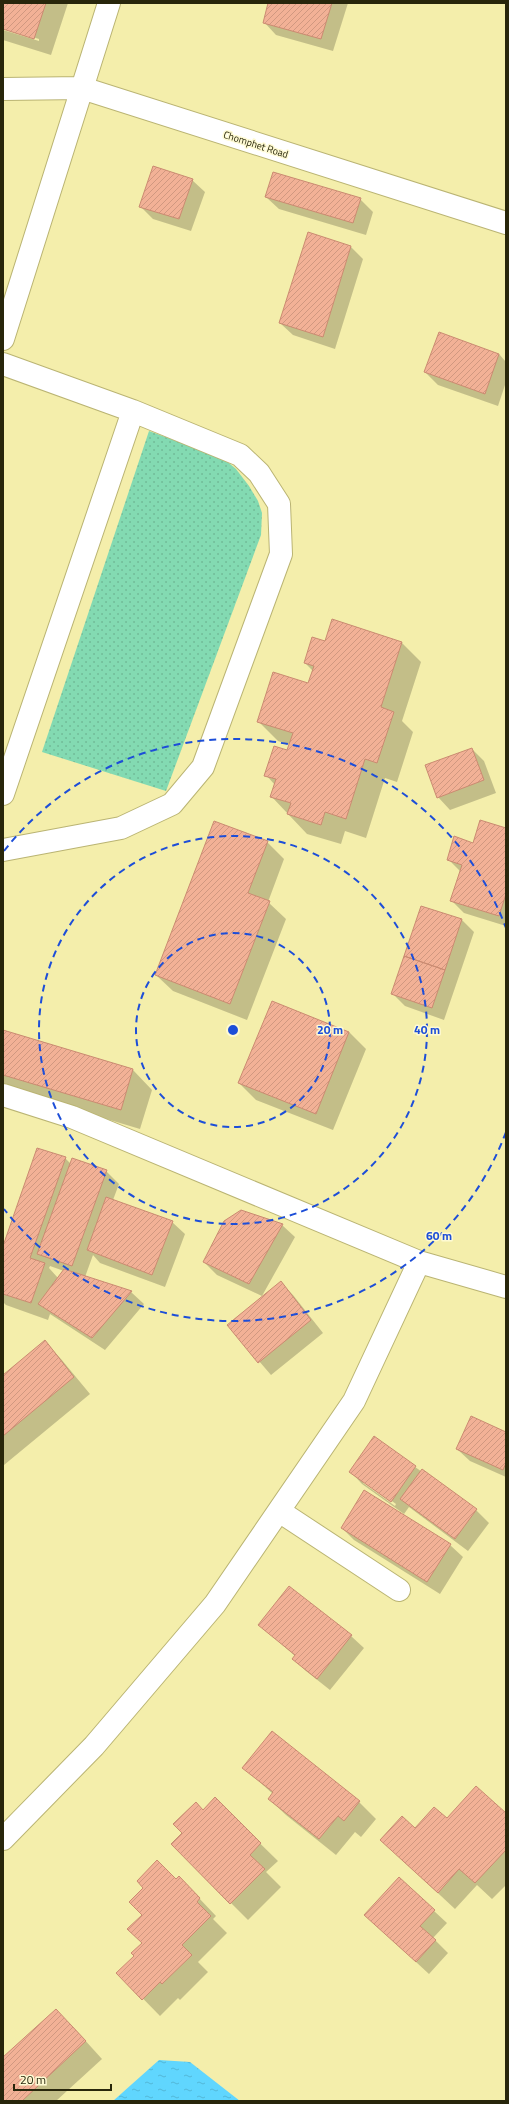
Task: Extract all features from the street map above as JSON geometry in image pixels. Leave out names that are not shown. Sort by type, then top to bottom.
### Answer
[{"type":"street","points":[[3,339],[109,3]]},
{"type":"street","name":"Chomphet Road","points":[[3,89],[82,88],[506,223]]},
{"type":"street","points":[[3,364],[133,411],[240,454],[259,473],[278,504],[281,554],[203,767],[172,804],[122,828],[3,850]]},
{"type":"street","points":[[3,794],[133,411]]},
{"type":"street","points":[[3,1095],[72,1117],[418,1262],[506,1287]]},
{"type":"street","points":[[3,1839],[94,1746],[216,1604],[354,1401],[418,1262]]},
{"type":"street","points":[[279,1511],[399,1590]]},
{"type":"green space","points":[[149,431],[223,458],[236,469],[249,486],[258,501],[262,513],[261,535],[166,791],[42,752]]},
{"type":"water","points":[[159,2060],[190,2062],[240,2101],[113,2101]]},
{"type":"building","points":[[3,3],[46,3],[34,39],[3,29]]},
{"type":"building","points":[[268,3],[332,3],[321,39],[263,23]]},
{"type":"building","points":[[153,166],[193,179],[179,219],[139,207]]},
{"type":"building","points":[[273,172],[361,198],[353,223],[265,197]]},
{"type":"building","points":[[308,232],[351,246],[323,337],[279,323]]},
{"type":"building","points":[[439,332],[499,354],[485,394],[424,372]]},
{"type":"building","points":[[332,619],[402,642],[381,707],[394,712],[377,763],[365,759],[346,819],[325,812],[321,825],[287,814],[291,803],[270,797],[276,779],[264,776],[274,746],[287,750],[293,733],[257,722],[273,672],[308,683],[314,666],[304,663],[312,637],[325,641]]},
{"type":"building","points":[[472,748],[484,780],[437,798],[425,765]]},
{"type":"building","points":[[480,820],[506,828],[506,894],[499,916],[450,901],[462,865],[447,860],[454,836],[473,843]]},
{"type":"building","points":[[214,821],[268,841],[248,893],[270,901],[230,1004],[155,975]]},
{"type":"building","points":[[421,906],[462,919],[445,970],[404,956]]},
{"type":"building","points":[[404,956],[445,970],[432,1008],[391,994]]},
{"type":"building","points":[[272,1001],[349,1032],[316,1114],[238,1083]]},
{"type":"building","points":[[3,1030],[133,1069],[121,1110],[3,1075]]},
{"type":"building","points":[[37,1148],[66,1157],[30,1258],[45,1263],[31,1303],[3,1294],[3,1246]]},
{"type":"building","points":[[72,1158],[107,1170],[72,1266],[37,1254]]},
{"type":"building","points":[[106,1197],[173,1221],[152,1275],[87,1250]]},
{"type":"building","points":[[241,1210],[283,1224],[249,1284],[203,1262],[224,1221]]},
{"type":"building","points":[[64,1269],[132,1291],[92,1338],[38,1304]]},
{"type":"building","points":[[281,1281],[311,1320],[258,1363],[227,1325]]},
{"type":"building","points":[[45,1340],[74,1377],[3,1436],[3,1375]]},
{"type":"building","points":[[471,1416],[506,1432],[506,1463],[503,1470],[456,1449]]},
{"type":"building","points":[[374,1436],[416,1466],[391,1502],[349,1472]]},
{"type":"building","points":[[422,1469],[477,1509],[455,1539],[400,1499]]},
{"type":"building","points":[[364,1490],[451,1544],[427,1582],[341,1528]]},
{"type":"building","points":[[289,1586],[352,1635],[317,1679],[292,1659],[295,1655],[258,1625]]},
{"type":"building","points":[[272,1731],[360,1801],[344,1821],[338,1816],[319,1839],[268,1799],[273,1792],[242,1768]]},
{"type":"building","points":[[476,1786],[506,1813],[506,1850],[475,1883],[459,1869],[438,1893],[380,1840],[402,1816],[415,1828],[434,1807],[447,1818]]},
{"type":"building","points":[[215,1797],[261,1843],[250,1855],[265,1869],[230,1904],[171,1844],[182,1833],[173,1824],[196,1802],[203,1810]]},
{"type":"building","points":[[157,1860],[176,1879],[179,1876],[200,1898],[197,1902],[211,1916],[182,1945],[192,1955],[162,1984],[160,1982],[142,2000],[116,1973],[134,1956],[131,1953],[142,1943],[127,1929],[142,1915],[129,1902],[143,1888],[137,1881]]},
{"type":"building","points":[[399,1877],[435,1910],[420,1926],[436,1940],[416,1962],[364,1915]]},
{"type":"building","points":[[56,2009],[86,2041],[22,2101],[3,2101],[3,2057]]}]
